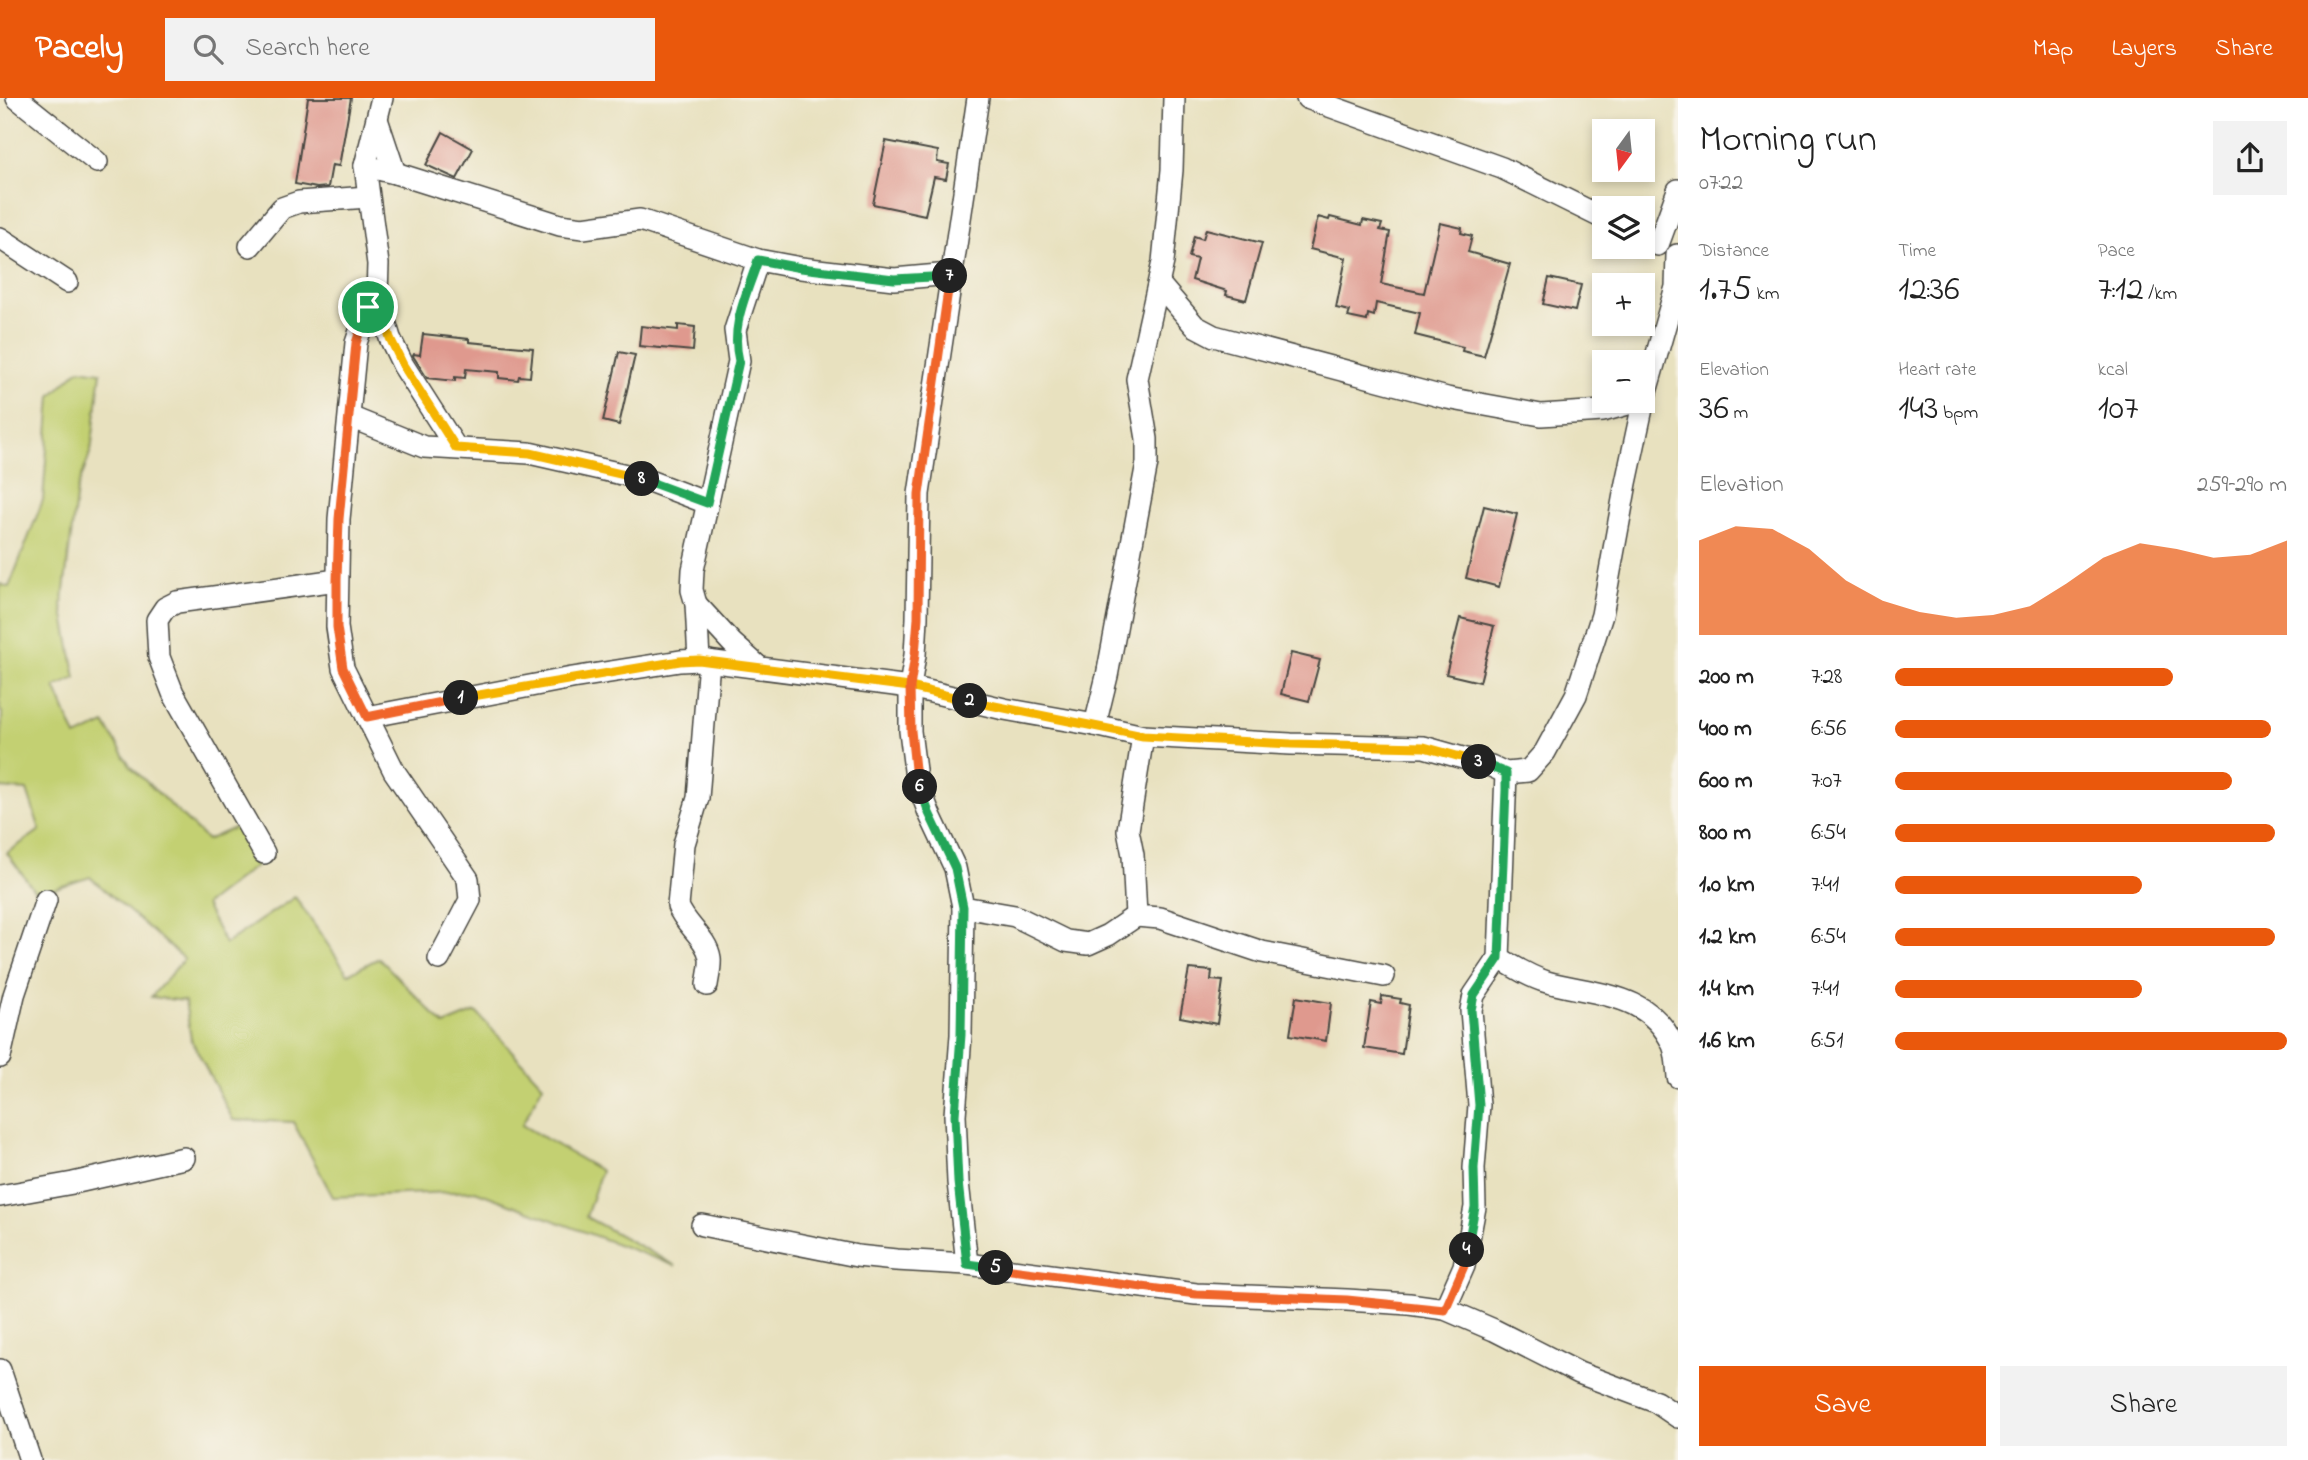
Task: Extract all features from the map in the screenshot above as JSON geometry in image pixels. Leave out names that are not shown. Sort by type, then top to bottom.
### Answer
[{"type":"street","points":[[17,98],[97,162]]},
{"type":"street","points":[[967,1264],[958,1182],[955,1115],[961,1035],[963,907],[955,868],[916,778],[910,687],[918,618],[919,494],[978,98]]},
{"type":"street","points":[[1095,724],[1110,665],[1147,463],[1147,439],[1137,379],[1160,285],[1172,170],[1174,98]]},
{"type":"street","points":[[1307,98],[1502,168],[1592,213]]},
{"type":"street","points":[[379,108],[365,166],[378,264],[377,295],[390,338],[403,365],[456,448]]},
{"type":"street","points":[[379,108],[395,173]]},
{"type":"street","points":[[365,166],[560,225],[583,228],[640,220],[758,260],[801,268],[894,279],[950,274]]},
{"type":"street","points":[[1655,357],[1676,287],[1664,248],[1678,190]]},
{"type":"street","points":[[250,246],[282,208],[299,202],[368,198]]},
{"type":"street","points":[[0,238],[66,282]]},
{"type":"street","points":[[707,985],[710,961],[708,950],[681,915],[678,906],[684,844],[698,798],[704,661],[692,590],[692,570],[739,361],[735,330],[758,260]]},
{"type":"street","points":[[1160,285],[1195,326],[1214,336],[1435,395],[1541,415],[1592,412]]},
{"type":"street","points":[[377,295],[368,307],[356,343],[339,519],[337,627],[343,668],[394,771],[468,879],[470,900],[439,959]]},
{"type":"street","points":[[367,717],[572,678],[680,661],[704,661],[910,687],[1004,709],[1095,724],[1143,736],[1291,744],[1424,747],[1491,766],[1506,773],[1528,771],[1545,752],[1576,695],[1602,615],[1639,413]]},
{"type":"street","points":[[350,417],[424,447],[530,453],[644,479],[707,503]]},
{"type":"street","points":[[264,853],[173,693],[159,657],[157,620],[165,608],[177,602],[337,580]]},
{"type":"street","points":[[696,604],[732,643],[760,668]]},
{"type":"street","points":[[1136,916],[1133,855],[1128,830],[1143,736]]},
{"type":"street","points":[[1445,1310],[1464,1266],[1475,1207],[1474,1168],[1479,1105],[1471,1010],[1474,995],[1499,958],[1506,773]]},
{"type":"street","points":[[0,1057],[7,995],[46,900]]},
{"type":"street","points":[[963,907],[1015,916],[1066,941],[1088,944],[1108,935],[1136,916],[1160,918],[1262,952],[1384,976]]},
{"type":"street","points":[[1499,958],[1546,982],[1618,997],[1641,1008],[1661,1027],[1674,1046],[1678,1077]]},
{"type":"street","points":[[0,1196],[184,1158]]},
{"type":"street","points":[[702,1226],[857,1256],[967,1264],[1196,1294],[1347,1300],[1445,1310],[1494,1330],[1579,1373],[1656,1402],[1678,1417]]},
{"type":"street","points":[[0,1370],[30,1460]]},
{"type":"green space","points":[[79,369],[101,372],[91,451],[77,490],[62,606],[76,678],[55,687],[76,737],[105,724],[131,767],[207,840],[236,827],[258,864],[205,905],[225,944],[295,897],[348,974],[379,958],[444,1025],[476,1012],[543,1085],[522,1125],[601,1171],[586,1217],[676,1266],[475,1191],[333,1197],[293,1122],[233,1120],[191,1039],[185,1001],[151,997],[184,959],[90,877],[37,894],[7,853],[40,830],[27,790],[0,788],[0,584],[9,587],[43,500],[51,396]]},
{"type":"building","points":[[308,98],[351,98],[339,166],[332,165],[328,187],[295,184]]},
{"type":"building","points":[[443,132],[473,149],[457,179],[426,165]]},
{"type":"building","points":[[886,141],[938,151],[937,162],[949,164],[946,179],[934,177],[925,215],[873,204]]},
{"type":"building","points":[[1318,217],[1329,220],[1330,217],[1362,225],[1363,220],[1382,224],[1380,230],[1390,232],[1381,284],[1424,293],[1440,223],[1462,228],[1461,233],[1472,236],[1468,252],[1510,264],[1484,356],[1462,351],[1463,347],[1415,335],[1420,313],[1376,303],[1374,316],[1368,314],[1367,321],[1348,317],[1350,311],[1336,308],[1346,258],[1310,249]]},
{"type":"building","points":[[1206,229],[1262,243],[1246,300],[1226,295],[1227,291],[1192,280],[1197,259],[1189,257],[1194,236],[1203,239]]},
{"type":"building","points":[[1549,278],[1581,285],[1575,311],[1543,304]]},
{"type":"building","points":[[678,325],[695,327],[693,351],[639,346],[641,326],[678,330]]},
{"type":"building","points":[[423,334],[469,339],[469,342],[533,348],[530,377],[519,376],[518,380],[499,378],[499,372],[466,369],[465,378],[455,377],[455,381],[427,378],[413,356],[420,355]]},
{"type":"building","points":[[619,352],[635,355],[619,425],[603,421]]},
{"type":"building","points":[[1484,506],[1517,514],[1499,587],[1466,578]]},
{"type":"building","points":[[1460,618],[1494,626],[1480,682],[1446,674]]},
{"type":"building","points":[[1291,653],[1320,660],[1309,701],[1281,694]]},
{"type":"building","points":[[1189,969],[1212,971],[1211,980],[1223,981],[1217,1024],[1180,1017]]},
{"type":"building","points":[[1382,996],[1401,999],[1400,1003],[1409,1005],[1402,1054],[1364,1048],[1371,1002],[1381,1004]]},
{"type":"building","points":[[1296,997],[1331,1003],[1326,1041],[1290,1035]]},
{"type":"route","points":[[368,307],[356,343],[339,519],[337,580],[337,627],[343,668],[367,717],[572,678],[699,660],[910,687],[1004,709],[1095,724],[1143,736],[1291,744],[1424,747],[1491,766],[1506,773],[1499,958],[1474,995],[1471,1010],[1479,1105],[1474,1168],[1475,1207],[1464,1266],[1445,1310],[1409,1304],[1347,1300],[1196,1294],[967,1264],[958,1182],[955,1115],[961,1035],[963,907],[955,868],[916,778],[910,687],[918,618],[919,494],[950,274],[894,279],[758,260],[735,330],[739,361],[707,503],[644,479],[530,453],[456,448],[403,365],[390,338],[377,295],[368,307]]}]
